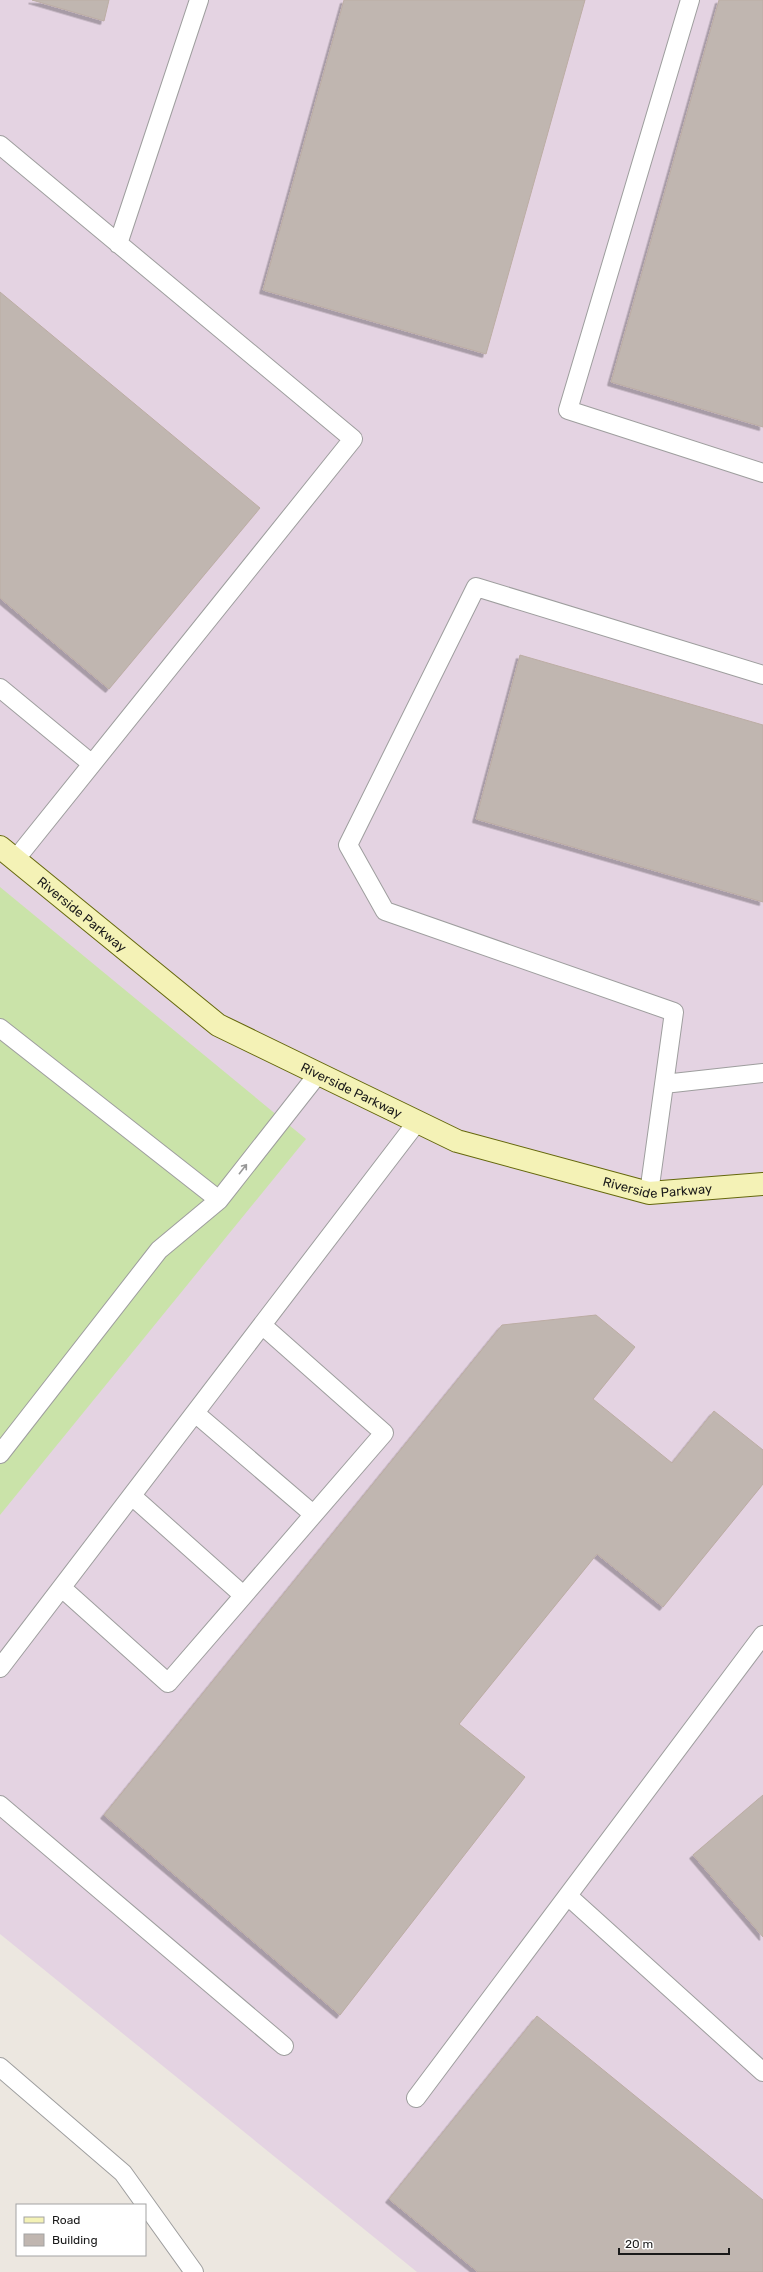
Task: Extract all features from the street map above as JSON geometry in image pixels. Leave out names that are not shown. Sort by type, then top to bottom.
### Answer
[{"type":"street","name":"Riverside Parkway","points":[[8,854],[218,1025],[456,1141],[649,1193],[763,1184]]},
{"type":"lane","points":[[118,244],[199,0]]},
{"type":"lane","points":[[690,0],[568,410],[763,473]]},
{"type":"lane","points":[[0,145],[353,438],[92,764],[8,854]]},
{"type":"lane","points":[[649,1193],[674,1012],[385,911],[348,845],[476,587],[763,675]]},
{"type":"lane","points":[[0,688],[92,764]]},
{"type":"lane","points":[[0,1028],[219,1200]]},
{"type":"lane","points":[[664,1084],[763,1073]]},
{"type":"lane","points":[[0,1454],[159,1250],[219,1200],[318,1074]]},
{"type":"lane","points":[[0,1668],[417,1122]]},
{"type":"lane","points":[[62,1588],[168,1683],[384,1433],[262,1325]]},
{"type":"lane","points":[[195,1414],[313,1514]]},
{"type":"lane","points":[[132,1496],[243,1595]]},
{"type":"lane","points":[[416,2098],[763,1635]]},
{"type":"lane","points":[[0,1805],[284,2046]]},
{"type":"lane","points":[[568,1896],[763,2072]]},
{"type":"lane","points":[[0,2067],[123,2173],[145,2204]]},
{"type":"lane","points":[[146,2205],[194,2272]]},
{"type":"shaded area","points":[[0,0],[763,0],[763,2272],[417,2272],[0,1934]]},
{"type":"green space","points":[[0,887],[306,1139],[0,1515]]},
{"type":"building","points":[[32,0],[109,0],[104,21]]},
{"type":"building","points":[[344,0],[585,0],[486,354],[263,290]]},
{"type":"building","points":[[719,0],[763,0],[763,427],[611,382]]},
{"type":"building","points":[[0,292],[260,508],[109,689],[0,598]]},
{"type":"building","points":[[520,655],[763,725],[763,902],[476,819]]},
{"type":"building","points":[[596,1315],[635,1347],[593,1399],[672,1463],[714,1411],[763,1450],[763,1484],[663,1607],[597,1554],[459,1724],[525,1777],[340,2015],[104,1815],[502,1325]]},
{"type":"building","points":[[763,1795],[763,1937],[693,1855]]},
{"type":"building","points":[[537,2016],[763,2200],[763,2272],[478,2272],[389,2199]]}]
